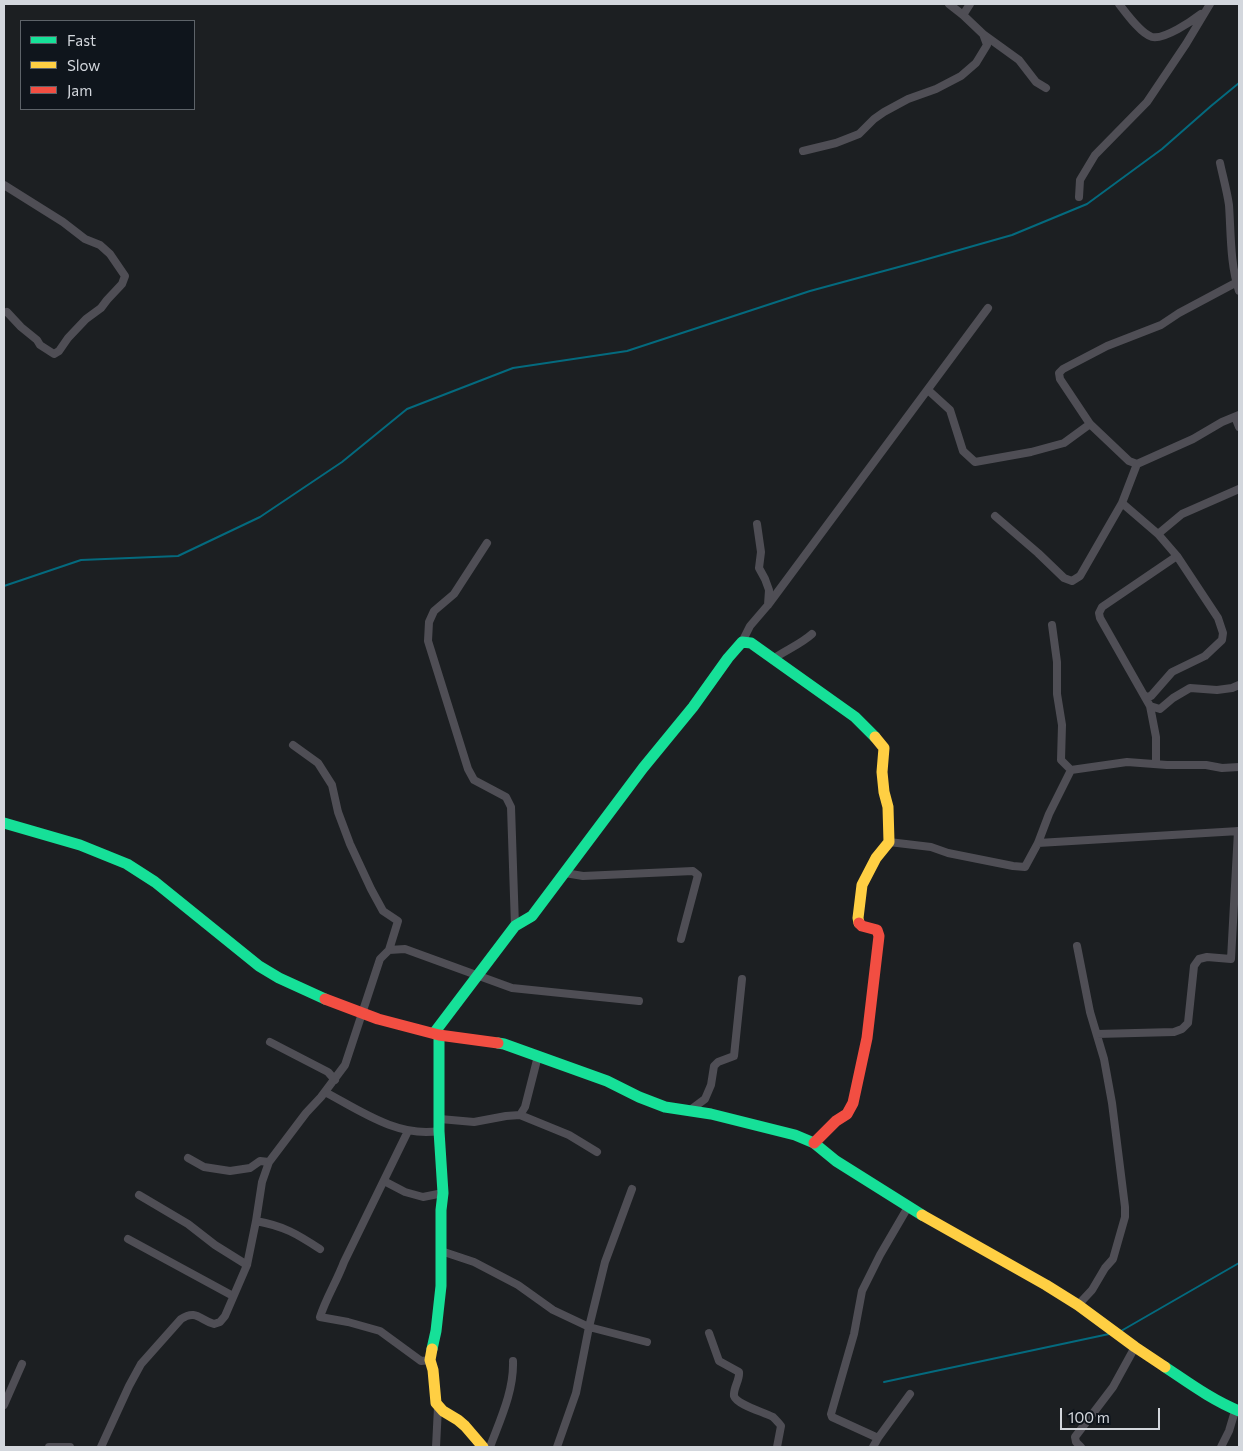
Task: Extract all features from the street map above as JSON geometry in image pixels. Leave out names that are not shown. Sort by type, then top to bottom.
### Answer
[{"type":"street","points":[[949,4],[983,34],[1019,60],[1036,82],[1046,88]]},
{"type":"street","points":[[963,15],[970,4]]},
{"type":"street","points":[[1119,4],[1134,24],[1152,37],[1165,36],[1204,12]]},
{"type":"street","points":[[1079,197],[1080,180],[1095,155],[1147,102],[1210,4]]},
{"type":"street","points":[[802,151],[836,143],[859,134],[884,112],[908,99],[936,89],[961,76],[976,63],[987,45],[983,34]]},
{"type":"street","points":[[1220,163],[1228,198],[1238,285],[1180,313],[1162,325],[1107,346],[1063,369],[1059,373],[1060,379],[1090,424],[1129,461],[1137,464],[1193,439],[1222,422],[1237,416],[1239,427]]},
{"type":"street","points":[[4,185],[85,239],[100,245],[110,254],[125,276],[122,284],[101,308],[81,324],[68,338],[59,352],[54,354],[40,345],[7,312]]},
{"type":"street","points":[[436,1447],[438,1407],[430,1360],[436,1331],[440,1295],[443,1193],[436,1034],[515,926],[532,916],[644,768],[693,707],[728,658],[742,642],[750,626],[768,605],[988,308]]},
{"type":"street","points":[[928,390],[950,410],[963,451],[975,462],[1032,452],[1064,443],[1090,424]]},
{"type":"street","points":[[995,516],[1064,578],[1072,581],[1080,576],[1122,503],[1137,464]]},
{"type":"street","points":[[1158,534],[1182,514],[1239,489]]},
{"type":"street","points":[[1122,503],[1158,534],[1177,556],[1218,618],[1223,632],[1222,640],[1205,656],[1172,672],[1151,696],[1145,697]]},
{"type":"street","points":[[757,524],[760,552],[759,568],[769,590],[768,605]]},
{"type":"street","points":[[487,543],[454,594],[434,611],[429,622],[428,641],[468,769],[474,780],[506,797],[511,808],[515,926]]},
{"type":"street","points":[[1156,764],[1156,737],[1150,706],[1100,618],[1099,613],[1102,607],[1177,556]]},
{"type":"street","points":[[1052,625],[1057,662],[1057,694],[1062,725],[1061,760],[1071,770]]},
{"type":"street","points":[[773,659],[812,634]]},
{"type":"street","points":[[742,642],[751,643],[855,717],[882,742],[884,748],[882,772],[888,807],[889,842],[876,858],[862,885],[858,918],[858,923],[877,930],[879,936],[867,1038],[853,1103],[847,1114],[836,1121],[814,1143]]},
{"type":"street","points":[[1150,706],[1160,709],[1173,698],[1190,688],[1217,690],[1239,685]]},
{"type":"street","points":[[101,1447],[141,1364],[181,1319],[187,1315],[195,1314],[210,1323],[220,1322],[225,1316],[247,1265],[262,1182],[269,1162],[345,1065],[380,959],[389,950],[398,921],[383,911],[358,862],[338,812],[332,785],[318,764],[293,745]]},
{"type":"street","points":[[1071,770],[1127,762],[1206,765],[1222,768],[1239,767]]},
{"type":"street","points":[[889,842],[931,847],[948,853],[1025,867],[1038,843],[1048,814],[1071,770]]},
{"type":"street","points":[[4,823],[80,846],[126,864],[154,882],[200,917],[239,951],[272,974],[298,988],[378,1019],[436,1034],[504,1044],[608,1081],[665,1108],[711,1114],[795,1135],[814,1143],[836,1161],[908,1206],[1031,1276],[1078,1306],[1202,1392],[1237,1411],[1221,1447]]},
{"type":"street","points":[[1038,843],[1238,831],[1230,959],[1207,957],[1199,959],[1194,966],[1188,1023],[1182,1029],[1174,1032],[1097,1034]]},
{"type":"street","points":[[565,873],[583,876],[693,871],[698,876],[681,939]]},
{"type":"street","points":[[1077,946],[1090,1012],[1104,1059],[1112,1103],[1125,1207],[1113,1259],[1105,1268],[1092,1290],[1078,1306]]},
{"type":"street","points":[[389,950],[405,949],[512,988],[639,1002]]},
{"type":"street","points":[[690,1111],[705,1099],[711,1085],[714,1066],[718,1062],[734,1056],[742,979]]},
{"type":"street","points":[[270,1042],[328,1072],[335,1080]]},
{"type":"street","points":[[520,1115],[526,1107],[538,1056]]},
{"type":"street","points":[[325,1092],[384,1123],[408,1131],[439,1131]]},
{"type":"street","points":[[440,1119],[474,1122],[520,1115],[569,1135],[597,1152]]},
{"type":"street","points":[[408,1131],[344,1262],[320,1317],[380,1331],[421,1361],[430,1360]]},
{"type":"street","points":[[188,1158],[204,1167],[230,1171],[250,1168],[260,1161],[269,1162]]},
{"type":"street","points":[[384,1181],[405,1192],[423,1197],[443,1193]]},
{"type":"street","points":[[557,1447],[576,1393],[589,1327],[605,1262],[632,1189]]},
{"type":"street","points":[[139,1195],[188,1224],[215,1245],[247,1265]]},
{"type":"street","points":[[884,1253],[908,1206]]},
{"type":"street","points":[[878,1438],[832,1417],[831,1414],[854,1334],[862,1291],[908,1206]]},
{"type":"street","points":[[256,1221],[273,1224],[296,1233],[320,1249]]},
{"type":"street","points":[[128,1239],[233,1296]]},
{"type":"street","points":[[441,1251],[474,1262],[518,1285],[554,1310],[589,1327],[647,1342]]},
{"type":"street","points":[[710,1333],[719,1361],[739,1372],[740,1376],[734,1393],[735,1398],[740,1403],[771,1416],[781,1426],[776,1447]]},
{"type":"street","points":[[1081,1447],[1076,1442],[1075,1437],[1113,1387],[1135,1347]]},
{"type":"street","points":[[490,1447],[513,1379],[513,1361]]},
{"type":"street","points":[[4,1405],[22,1364]]},
{"type":"street","points":[[873,1447],[910,1394]]},
{"type":"street","points":[[438,1407],[457,1419],[476,1436],[483,1447]]},
{"type":"street","points":[[50,1447],[70,1447]]},
{"type":"waterway","points":[[4,586],[81,560],[178,556],[260,517],[342,462],[407,409],[513,368],[627,351],[810,291],[1012,235],[1087,204],[1162,149],[1239,83]]},
{"type":"waterway","points":[[1121,1331],[1239,1263]]},
{"type":"waterway","points":[[884,1382],[1109,1334]]},
{"type":"traffic: fast","points":[[434,1033],[515,926],[532,916],[643,768],[693,707],[728,658],[742,642],[751,643],[855,717],[875,737]]},
{"type":"traffic: fast","points":[[4,823],[80,845],[127,864],[155,882],[259,966],[279,978],[325,999]]},
{"type":"traffic: fast","points":[[432,1349],[441,1286],[441,1210],[443,1193],[439,1131],[439,1035]]},
{"type":"traffic: fast","points":[[498,1043],[607,1081],[639,1097],[665,1107],[711,1114],[795,1135],[814,1143],[836,1161],[922,1215]]},
{"type":"traffic: fast","points":[[1165,1367],[1210,1396],[1239,1411]]},
{"type":"traffic: slow","points":[[859,923],[862,885],[876,858],[889,842],[888,807],[882,772],[884,748],[875,737]]},
{"type":"traffic: slow","points":[[922,1215],[1078,1305],[1165,1367]]},
{"type":"traffic: slow","points":[[432,1349],[430,1360],[433,1370],[436,1403],[443,1411],[465,1426],[483,1447]]},
{"type":"traffic: jam","points":[[814,1143],[836,1121],[847,1114],[853,1103],[867,1038],[879,936],[877,930],[862,926],[859,923]]},
{"type":"traffic: jam","points":[[325,999],[378,1019],[439,1035],[498,1043]]}]
